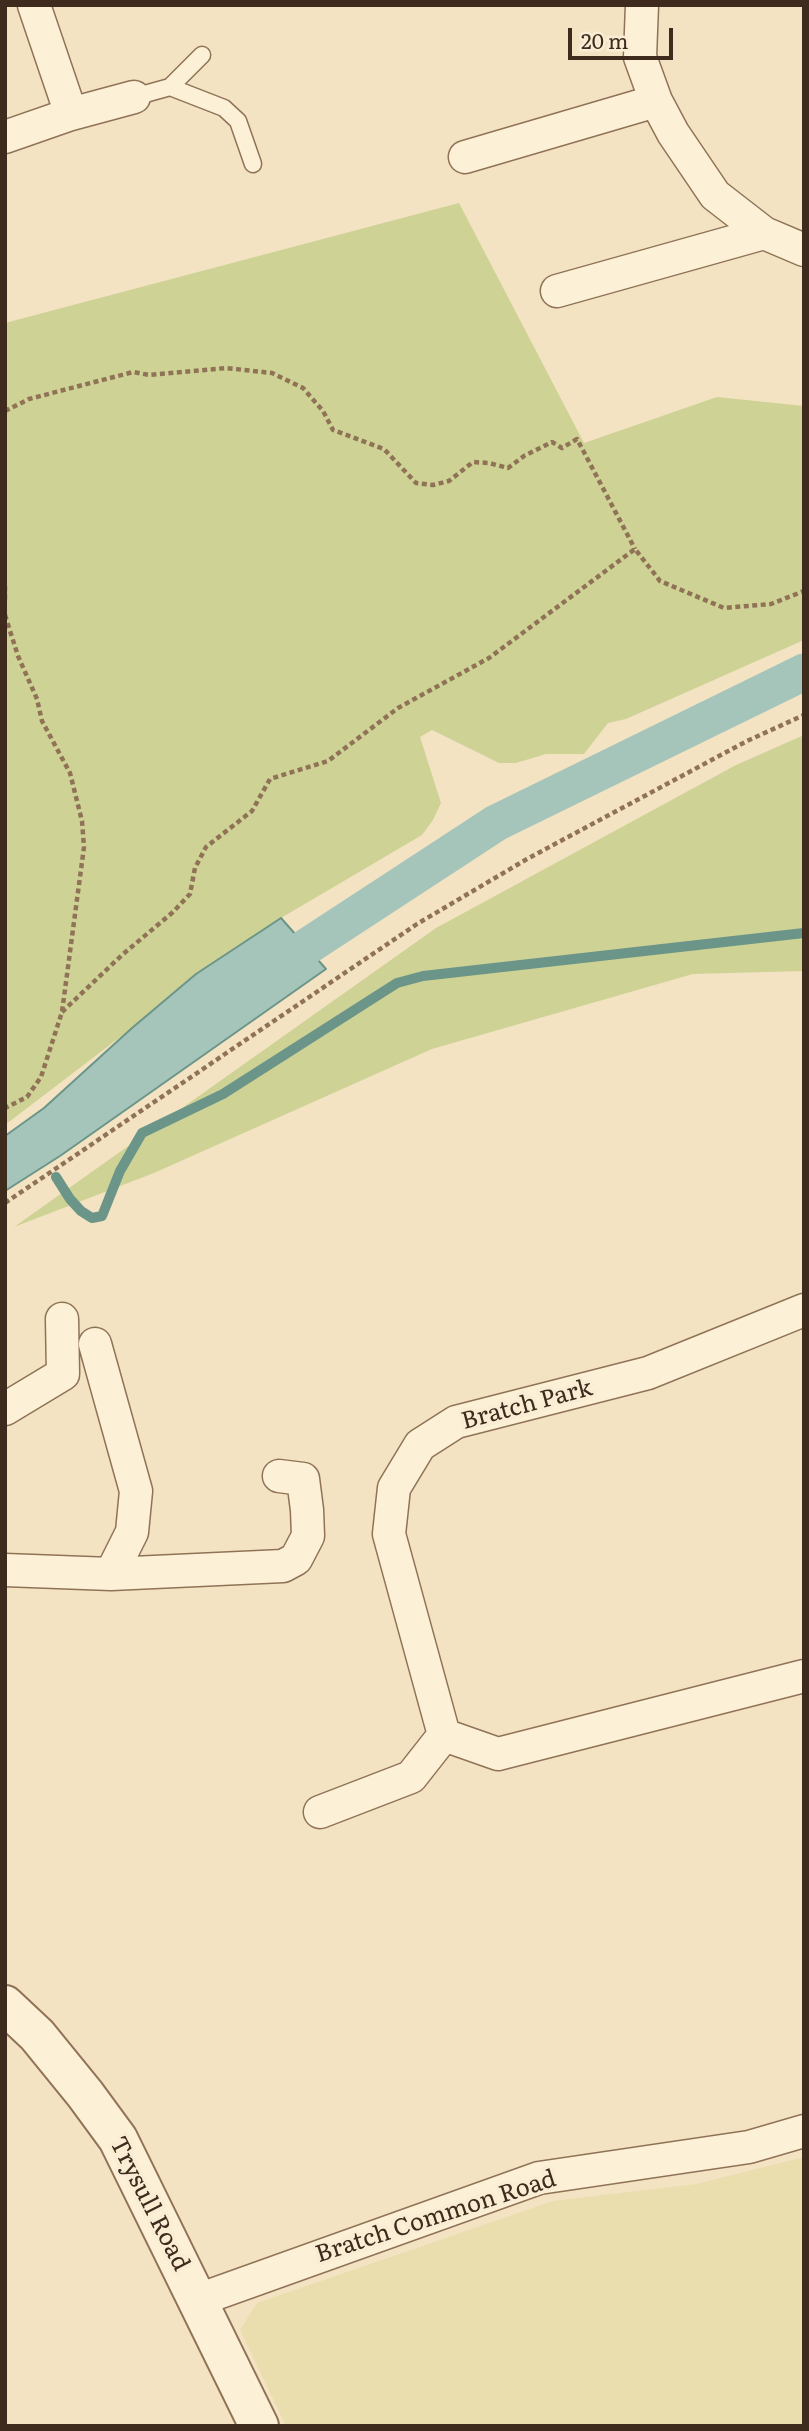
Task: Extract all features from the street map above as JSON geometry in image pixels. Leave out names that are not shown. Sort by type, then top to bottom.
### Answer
[{"type":"street","points":[[34,5],[71,114]]},
{"type":"street","points":[[642,5],[640,57],[656,101],[673,133],[715,195],[764,233],[804,250]]},
{"type":"street","points":[[5,137],[71,114],[134,97]]},
{"type":"street","points":[[465,157],[656,101]]},
{"type":"street","points":[[557,291],[764,233]]},
{"type":"street","name":"Bratch Park","points":[[444,1735],[389,1534],[394,1489],[420,1445],[456,1422],[648,1373],[804,1310]]},
{"type":"street","points":[[5,1409],[63,1374],[62,1319]]},
{"type":"street","points":[[95,1344],[136,1491],[132,1532],[111,1574]]},
{"type":"street","points":[[5,1570],[111,1574],[283,1566],[296,1559],[308,1536],[307,1510],[303,1479],[279,1476]]},
{"type":"street","points":[[320,1812],[411,1777],[444,1735],[498,1755],[804,1676]]},
{"type":"street","name":"Trysull Road","points":[[5,2005],[37,2035],[118,2138],[259,2426]]},
{"type":"street","name":"Bratch Common Road","points":[[198,2300],[539,2178],[749,2147],[804,2131]]},
{"type":"lane","points":[[134,97],[170,87],[202,55]]},
{"type":"lane","points":[[170,87],[224,108],[238,121],[253,164]]},
{"type":"path","points":[[5,411],[29,399],[133,372],[149,375],[226,368],[272,373],[303,388],[323,411],[333,429],[384,449],[416,484],[433,485],[449,481],[472,462],[508,468],[524,456],[552,442],[562,448],[578,439],[635,549],[660,581],[724,608],[771,604],[804,591]]},
{"type":"path","points":[[62,1012],[190,894],[195,868],[206,847],[251,811],[270,779],[328,761],[398,708],[489,658],[635,549]]},
{"type":"path","points":[[5,586],[5,603]]},
{"type":"path","points":[[5,615],[18,656],[37,699],[42,721],[71,773],[82,821],[84,846],[62,1012],[41,1077],[26,1097],[5,1108]]},
{"type":"path","points":[[5,1203],[417,925],[527,859],[747,741],[804,715]]},
{"type":"shaded area","points":[[804,2157],[804,2426],[286,2426],[240,2330],[257,2303],[553,2201],[696,2184]]},
{"type":"green space","points":[[459,203],[584,443],[717,397],[804,406],[804,640],[626,719],[608,723],[584,754],[546,754],[516,763],[499,763],[432,730],[420,737],[441,803],[422,835],[281,918],[196,974],[132,1028],[5,1125],[5,323]]},
{"type":"green space","points":[[804,735],[804,971],[693,974],[432,1049],[154,1173],[14,1227],[436,928],[736,765]]},
{"type":"water","points":[[281,918],[326,969],[60,1156],[5,1191],[5,1136],[44,1108],[196,974]]},
{"type":"waterway","points":[[265,974],[496,823],[804,672]]},
{"type":"waterway","points":[[56,1177],[81,1211],[92,1218],[102,1216],[120,1171],[142,1133],[223,1094],[397,983],[423,976],[804,933]]}]
